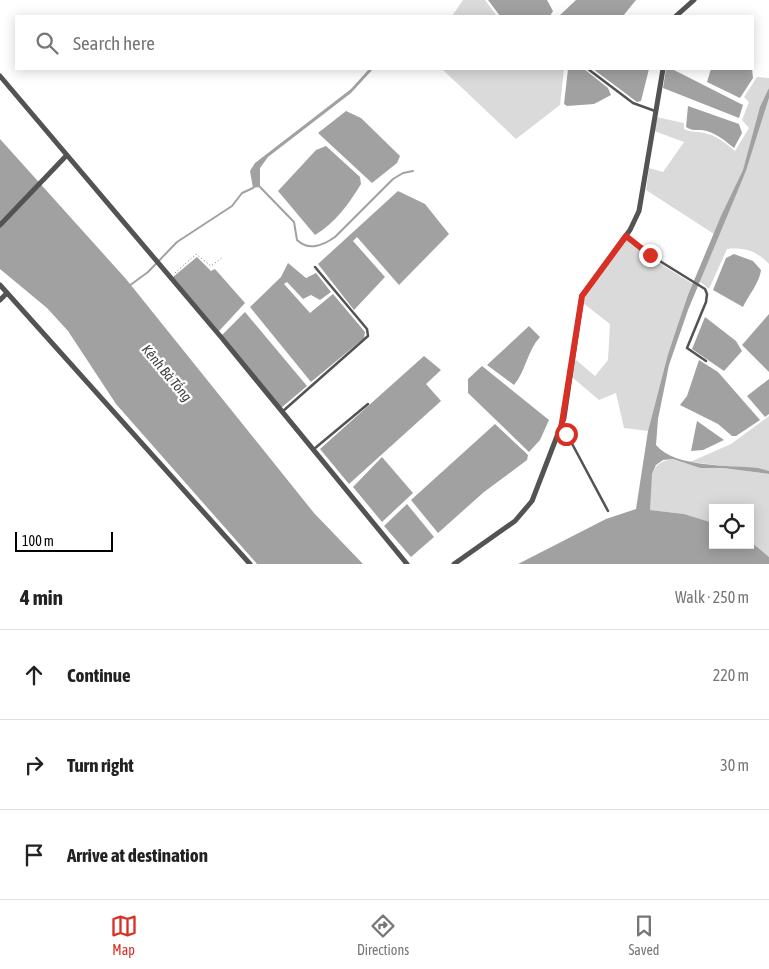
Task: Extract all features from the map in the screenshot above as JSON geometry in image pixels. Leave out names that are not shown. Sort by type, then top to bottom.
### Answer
[{"type":"street","points":[[677,15],[694,0]]},
{"type":"street","points":[[454,564],[515,521],[529,508],[561,429],[582,296],[635,222],[641,200],[662,70]]},
{"type":"street","points":[[0,76],[407,564]]},
{"type":"street","points":[[0,225],[66,156]]},
{"type":"street","points":[[0,286],[250,564]]},
{"type":"street","points":[[0,300],[7,294]]},
{"type":"lane","points":[[589,70],[633,104],[655,111]]},
{"type":"lane","points":[[626,236],[650,255],[701,286],[708,294],[687,348],[706,360]]},
{"type":"lane","points":[[282,412],[368,336],[367,329],[315,267]]},
{"type":"lane","points":[[313,449],[368,404]]},
{"type":"lane","points":[[561,429],[569,438],[608,511]]},
{"type":"path","points":[[169,278],[196,254],[211,266],[223,258]]},
{"type":"shaded area","points":[[463,0],[485,0],[496,15],[453,15]]},
{"type":"shaded area","points":[[443,70],[564,70],[560,105],[516,139]]},
{"type":"shaded area","points":[[757,77],[769,78],[769,88],[743,170],[714,234],[646,190],[649,168],[663,172],[684,142],[654,131],[656,117],[684,123],[684,129],[712,136],[735,151],[749,128],[742,120],[749,102],[744,97]]},
{"type":"shaded area","points":[[769,98],[769,264],[760,256],[750,251],[727,249],[709,289],[699,281],[746,171]]},
{"type":"shaded area","points":[[626,239],[649,257],[693,284],[668,354],[648,431],[624,428],[616,393],[599,400],[572,377],[575,359],[595,376],[608,360],[610,324],[583,303],[588,291]]},
{"type":"shaded area","points":[[769,416],[769,471],[690,462],[731,444]]},
{"type":"shaded area","points":[[673,459],[700,468],[723,468],[769,474],[769,557],[754,544],[754,504],[709,504],[709,522],[684,514],[650,510],[651,477],[658,465]]},
{"type":"water","points":[[488,0],[547,0],[553,11],[551,15],[499,15]]},
{"type":"water","points":[[576,0],[636,0],[624,15],[560,15]]},
{"type":"water","points":[[368,70],[372,70],[351,93],[268,157],[260,168],[260,187],[253,188],[250,171],[255,163],[351,89]]},
{"type":"water","points":[[568,70],[585,70],[608,88],[611,95],[594,104],[567,106],[564,104]]},
{"type":"water","points":[[594,70],[649,70],[641,101],[637,102]]},
{"type":"water","points":[[666,70],[674,70],[743,105],[739,118],[663,88]]},
{"type":"water","points":[[711,70],[752,70],[753,78],[740,98],[707,82]]},
{"type":"water","points":[[769,88],[769,98],[746,171],[688,310],[669,365],[658,419],[656,445],[676,458],[689,462],[758,468],[769,471],[769,474],[723,468],[700,468],[673,459],[663,460],[656,465],[652,474],[650,510],[684,514],[709,522],[709,549],[754,549],[754,544],[769,557],[769,564],[518,564],[606,519],[636,509],[648,431],[668,354],[688,295],[721,216],[743,170],[760,107]]},
{"type":"water","points":[[688,106],[739,124],[742,133],[734,148],[711,133],[702,130],[692,130],[686,127]]},
{"type":"water","points":[[346,111],[361,118],[400,156],[397,163],[372,183],[318,133]]},
{"type":"water","name":"Kênh Bà Tống","points":[[0,139],[126,279],[314,513],[363,564],[257,564],[116,404],[68,331],[47,308],[0,269]]},
{"type":"water","points":[[326,146],[360,177],[361,184],[341,212],[315,235],[278,191],[316,150]]},
{"type":"water","points":[[398,191],[425,204],[449,234],[399,285],[357,237],[353,241],[385,277],[354,310],[318,264]]},
{"type":"water","points":[[734,254],[753,261],[761,270],[756,284],[743,307],[713,290],[726,258]]},
{"type":"water","points":[[197,257],[211,271],[215,269],[245,303],[219,331],[173,277]]},
{"type":"water","points":[[288,263],[306,278],[316,273],[331,292],[320,300],[311,295],[303,299],[287,282],[284,284],[310,313],[333,294],[365,332],[364,338],[311,382],[250,307],[281,277]]},
{"type":"water","points":[[245,312],[307,386],[281,408],[222,335]]},
{"type":"water","points":[[769,314],[769,372],[742,345]]},
{"type":"water","points":[[705,317],[736,341],[742,351],[724,371],[692,349]]},
{"type":"water","points":[[529,326],[540,337],[532,348],[514,385],[487,365]]},
{"type":"water","points":[[424,356],[441,370],[426,384],[441,401],[349,484],[320,449]]},
{"type":"water","points":[[699,360],[718,372],[760,420],[736,436],[732,436],[718,424],[680,405],[687,396]]},
{"type":"water","points":[[482,366],[549,420],[540,440],[529,452],[468,393],[468,379]]},
{"type":"water","points":[[769,379],[769,414],[765,417],[747,396]]},
{"type":"water","points":[[697,421],[724,440],[703,450],[691,451]]},
{"type":"water","points":[[495,424],[528,455],[527,460],[484,492],[438,533],[411,500]]},
{"type":"water","points":[[382,457],[413,493],[382,522],[353,487]]},
{"type":"water","points":[[407,504],[434,537],[411,557],[384,526]]},
{"type":"waterway","points":[[260,187],[294,222],[297,240],[306,245],[316,246],[335,237],[393,179],[403,173],[413,171]]},
{"type":"waterway","points":[[129,286],[148,272],[177,242],[232,206],[242,193],[253,188]]},
{"type":"route","points":[[566,434],[561,429],[581,301],[584,293],[626,236],[650,255]]}]
